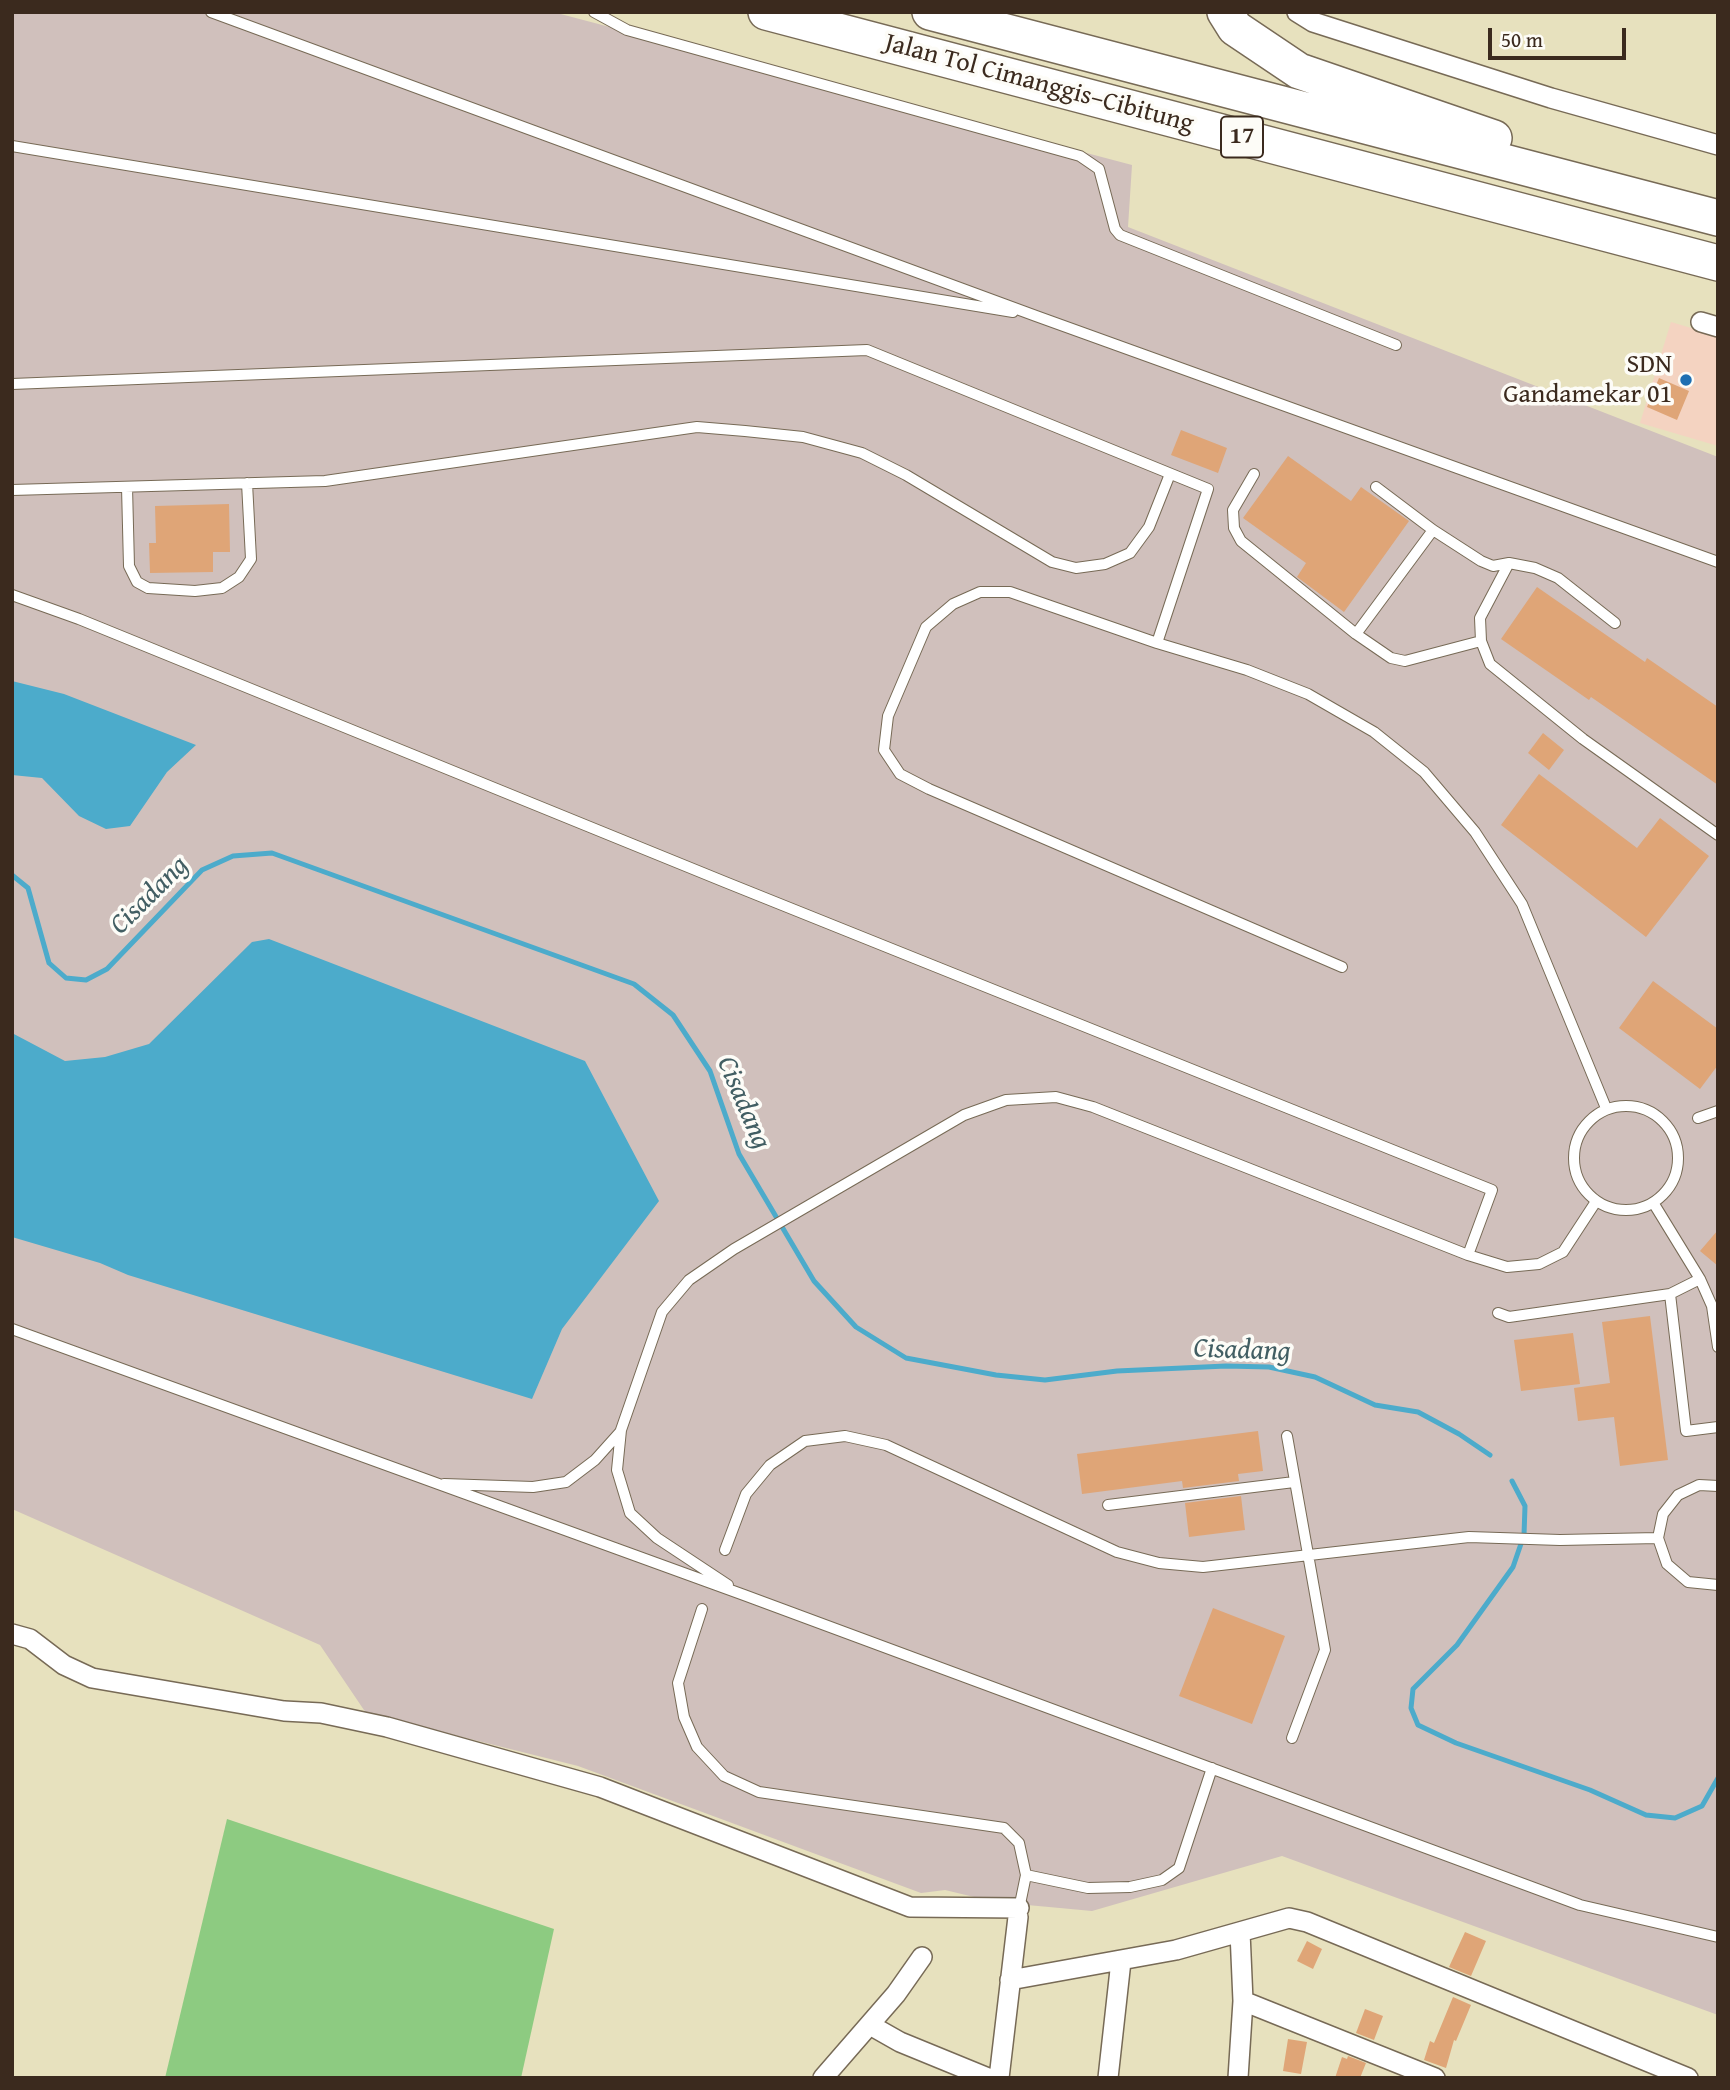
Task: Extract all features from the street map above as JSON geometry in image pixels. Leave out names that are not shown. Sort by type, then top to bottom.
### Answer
[{"type":"highway","name":"Jalan Tol Cimanggis–Cibitung","points":[[765,12],[1718,263]]},
{"type":"highway","name":"Jalan Tol Cimanggis–Cibitung","points":[[930,12],[1718,216]]},
{"type":"highway","points":[[1226,12],[1235,28],[1299,71],[1718,216]]},
{"type":"street","points":[[1297,12],[1313,22],[1551,98],[1718,145]]},
{"type":"street","points":[[12,1634],[30,1639],[64,1665],[92,1678],[284,1711],[321,1713],[387,1727],[600,1787],[910,1907],[1019,1912],[999,2078]]},
{"type":"street","points":[[1010,1980],[1121,1961],[1209,1942],[1289,1918],[1688,2078]]},
{"type":"street","points":[[1238,2078],[1243,2001],[1240,1932]]},
{"type":"street","points":[[823,2078],[896,1994],[922,1957]]},
{"type":"street","points":[[1108,2078],[1121,1961]]},
{"type":"street","points":[[1243,2001],[1435,2078]]},
{"type":"street","points":[[870,2025],[900,2042],[988,2078]]},
{"type":"lane","points":[[211,12],[1036,316],[1718,562]]},
{"type":"lane","points":[[594,12],[627,30],[1080,156],[1098,169],[1115,229],[1120,235],[1396,345]]},
{"type":"lane","points":[[12,146],[1036,316]]},
{"type":"lane","points":[[12,384],[867,351],[1208,489],[1157,643]]},
{"type":"lane","points":[[12,490],[325,481],[696,427],[745,430],[803,437],[862,453],[906,475],[1052,562],[1076,568],[1105,564],[1130,552],[1149,527],[1170,474]]},
{"type":"lane","points":[[1254,474],[1233,510],[1234,528],[1241,541],[1356,634],[1391,658],[1405,661],[1481,641]]},
{"type":"lane","points":[[127,487],[129,566],[137,582],[148,588],[195,591],[222,588],[239,577],[251,559],[247,483]]},
{"type":"lane","points":[[1376,487],[1433,530],[1493,566],[1509,563],[1535,568],[1558,578],[1615,623]]},
{"type":"lane","points":[[1356,634],[1433,530]]},
{"type":"lane","points":[[1509,563],[1480,618],[1481,641],[1490,664],[1583,738],[1718,835]]},
{"type":"lane","points":[[1342,967],[929,789],[900,774],[884,750],[888,716],[926,627],[953,604],[980,592],[1010,592],[1157,643],[1247,670],[1308,694],[1374,732],[1424,772],[1475,832],[1522,904],[1606,1108]]},
{"type":"lane","points":[[12,595],[79,619],[1492,1190],[1468,1255]]},
{"type":"lane","points":[[744,1595],[657,1538],[630,1513],[617,1470],[621,1430],[662,1312],[689,1280],[734,1249],[964,1115],[1006,1100],[1056,1097],[1093,1107],[1468,1255],[1507,1267],[1539,1264],[1563,1252],[1595,1203]]},
{"type":"lane","points":[[1632,1105],[1656,1114],[1673,1134],[1679,1160],[1672,1185],[1654,1204],[1624,1212],[1595,1203],[1577,1181],[1572,1154],[1583,1126],[1606,1108],[1632,1105]]},
{"type":"lane","points":[[1698,1118],[1718,1111]]},
{"type":"lane","points":[[1654,1204],[1700,1279],[1712,1306],[1718,1347]]},
{"type":"lane","points":[[1498,1313],[1508,1317],[1670,1294],[1700,1279]]},
{"type":"lane","points":[[1670,1294],[1686,1431],[1718,1427]]},
{"type":"lane","points":[[12,1329],[744,1595],[1580,1905],[1718,1937]]},
{"type":"lane","points":[[434,1483],[533,1487],[566,1482],[595,1460],[621,1430]]},
{"type":"lane","points":[[725,1550],[746,1494],[770,1465],[805,1441],[845,1436],[886,1445],[1117,1552],[1159,1563],[1203,1567],[1469,1537],[1560,1540],[1658,1538]]},
{"type":"lane","points":[[1287,1436],[1325,1650],[1292,1738]]},
{"type":"lane","points":[[1108,1505],[1294,1482]]},
{"type":"lane","points":[[1718,1486],[1699,1485],[1678,1495],[1663,1514],[1658,1538],[1667,1564],[1688,1582],[1718,1585]]},
{"type":"lane","points":[[702,1609],[678,1683],[684,1717],[697,1747],[724,1776],[759,1792],[1004,1828],[1019,1843],[1026,1875],[1019,1912]]},
{"type":"lane","points":[[1026,1875],[1088,1888],[1130,1887],[1162,1880],[1179,1868],[1212,1768]]},
{"type":"shaded area","points":[[12,12],[553,12],[1132,165],[1128,227],[1718,457],[1718,2015],[1282,1856],[1092,1911],[995,1902],[945,1890],[921,1893],[578,1766],[366,1713],[320,1645],[12,1509]]},
{"type":"shaded area","name":"SDN Gandamekar 01","points":[[1671,322],[1718,336],[1718,446],[1640,423]]},
{"type":"green space","points":[[227,1819],[554,1929],[521,2078],[165,2078]]},
{"type":"water","points":[[12,681],[64,694],[196,745],[167,772],[130,826],[106,829],[79,816],[42,778],[12,775]]},
{"type":"water","points":[[269,939],[585,1061],[659,1201],[562,1329],[532,1399],[12,1237],[12,1033],[65,1061],[105,1057],[149,1044],[252,942]]},
{"type":"building","points":[[1659,378],[1689,391],[1677,420],[1647,407]]},
{"type":"building","points":[[1181,430],[1227,448],[1218,473],[1171,455]]},
{"type":"building","points":[[1288,456],[1351,501],[1361,487],[1409,521],[1344,612],[1297,577],[1306,563],[1243,518]]},
{"type":"building","points":[[229,504],[230,552],[213,552],[213,572],[150,573],[149,543],[156,543],[155,506]]},
{"type":"building","points":[[1537,587],[1645,662],[1647,658],[1718,707],[1718,785],[1591,697],[1589,700],[1501,639]]},
{"type":"building","points":[[1543,733],[1564,750],[1549,770],[1528,753]]},
{"type":"building","points":[[1539,774],[1637,848],[1660,818],[1709,856],[1646,937],[1501,825]]},
{"type":"building","points":[[1653,981],[1718,1029],[1718,1065],[1700,1089],[1619,1028]]},
{"type":"building","points":[[1718,1230],[1718,1266],[1700,1251]]},
{"type":"building","points":[[1650,1316],[1668,1460],[1620,1466],[1614,1417],[1578,1421],[1574,1388],[1610,1383],[1602,1322]]},
{"type":"building","points":[[1573,1333],[1580,1384],[1521,1391],[1514,1340]]},
{"type":"building","points":[[1258,1431],[1263,1471],[1238,1474],[1239,1481],[1183,1488],[1182,1481],[1082,1494],[1077,1454]]},
{"type":"building","points":[[1241,1496],[1245,1530],[1189,1537],[1185,1503]]},
{"type":"building","points":[[1213,1608],[1285,1636],[1252,1724],[1179,1696]]},
{"type":"building","points":[[1465,1932],[1486,1941],[1471,1976],[1449,1967]]},
{"type":"building","points":[[1307,1941],[1322,1949],[1313,1969],[1297,1961]]},
{"type":"building","points":[[1453,1997],[1471,2005],[1456,2041],[1454,2040],[1446,2068],[1424,2060],[1430,2041],[1434,2043]]},
{"type":"building","points":[[1365,2009],[1383,2016],[1374,2040],[1356,2033]]},
{"type":"building","points":[[1288,2039],[1307,2042],[1301,2074],[1283,2071]]},
{"type":"building","points":[[1348,2056],[1366,2063],[1360,2078],[1335,2078],[1342,2057],[1347,2059]]},
{"type":"waterway","name":"Cisadang","points":[[12,875],[28,888],[49,963],[66,978],[86,980],[107,969],[202,870],[233,856],[272,853],[634,984],[673,1015],[710,1071],[739,1154],[814,1281],[856,1327],[906,1358],[996,1375],[1045,1380],[1117,1371],[1226,1366],[1269,1367],[1315,1377],[1375,1405],[1418,1412],[1459,1434],[1490,1455]]},
{"type":"waterway","name":"Cisadang","points":[[1512,1481],[1525,1506],[1524,1535],[1513,1567],[1457,1645],[1413,1689],[1411,1708],[1418,1725],[1456,1743],[1590,1790],[1646,1815],[1675,1818],[1702,1806],[1718,1778]]},
{"type":"place","name":"SDN Gandamekar 01","points":[[1686,380]]}]
